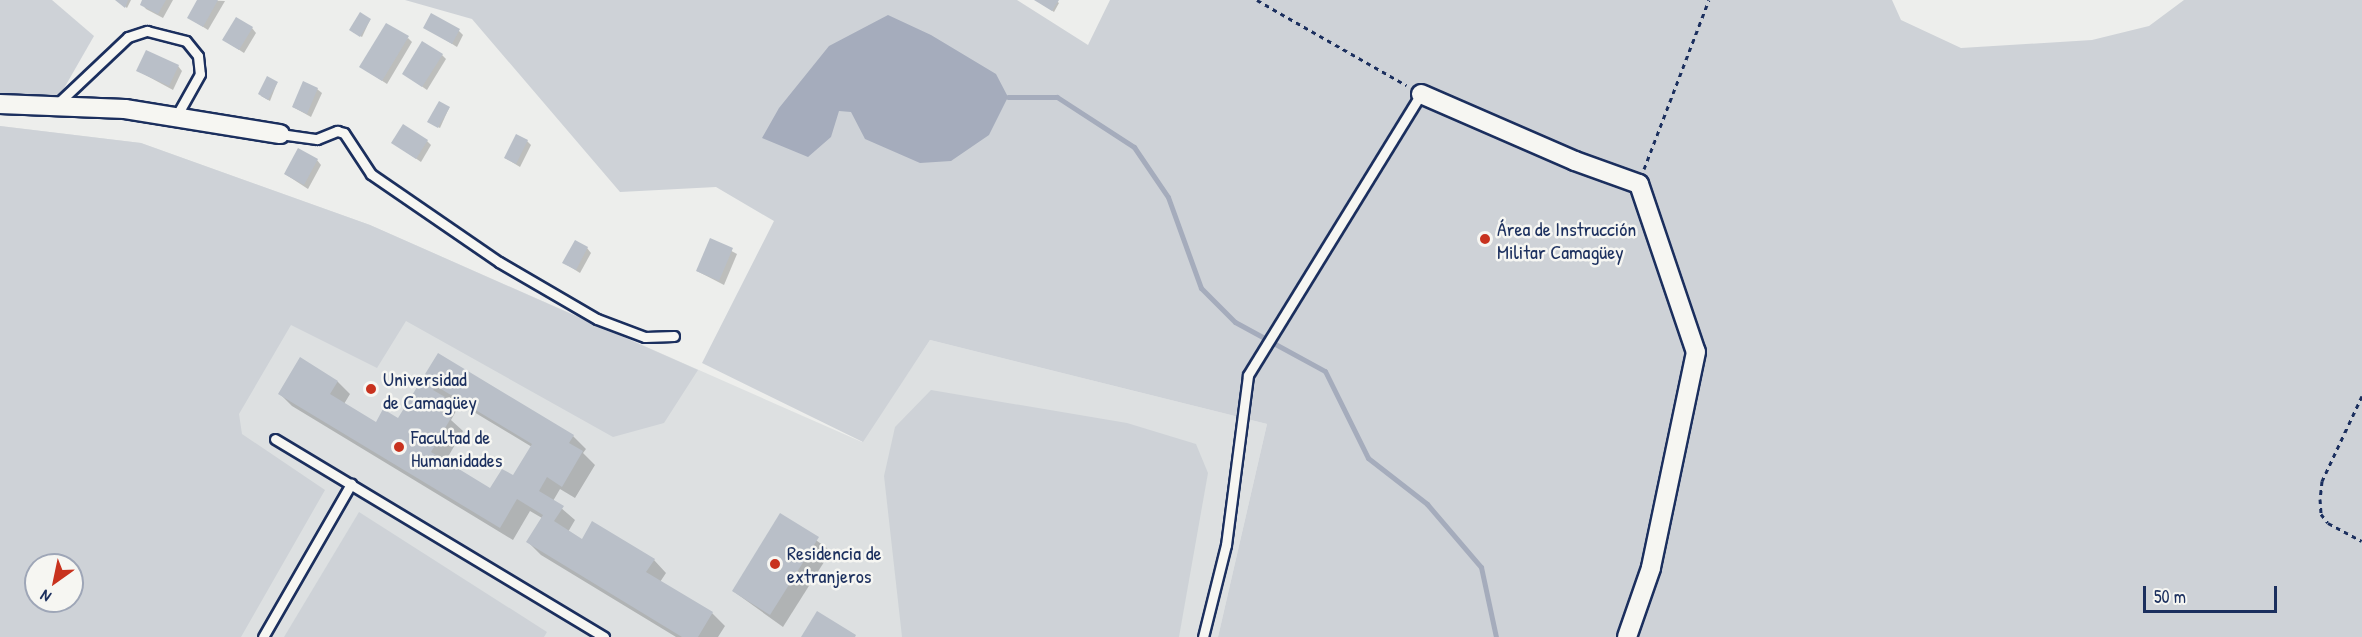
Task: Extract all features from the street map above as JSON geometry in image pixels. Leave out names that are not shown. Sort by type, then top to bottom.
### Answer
[{"type":"street","points":[[1421,93],[1575,161],[1639,184],[1696,352],[1651,568],[1628,637]]},
{"type":"street","points":[[0,104],[177,115],[280,134]]},
{"type":"lane","points":[[54,106],[128,37],[147,31],[186,41],[198,56],[200,74],[177,115]]},
{"type":"lane","points":[[1203,637],[1226,545],[1248,375],[1421,93]]},
{"type":"lane","points":[[280,134],[317,139],[337,131],[344,133],[371,174],[499,262],[597,319],[645,337],[674,336]]},
{"type":"lane","points":[[275,439],[604,637]]},
{"type":"lane","points":[[263,637],[351,484]]},
{"type":"path","points":[[1257,0],[1421,93]]},
{"type":"path","points":[[1639,184],[1709,0]]},
{"type":"path","points":[[2362,396],[2322,481],[2320,499],[2321,514],[2328,523],[2362,541]]},
{"type":"shaded area","points":[[0,0],[52,0],[94,36],[55,104],[0,99]]},
{"type":"shaded area","points":[[405,0],[1017,0],[1088,45],[1110,0],[1892,0],[1901,20],[1961,48],[2092,40],[2149,26],[2184,0],[2362,0],[2362,637],[1218,637],[1267,424],[930,340],[863,442],[702,363],[774,221],[716,187],[620,192],[472,19]]},
{"type":"shaded area","name":"Universidad de Camagüey","points":[[0,126],[141,143],[370,225],[862,442],[930,340],[1267,424],[1218,637],[0,637]]},
{"type":"shaded area","points":[[0,126],[141,143],[370,225],[698,370],[664,423],[613,437],[406,321],[377,368],[291,325],[239,414],[242,434],[325,490],[241,637],[0,637]]},
{"type":"shaded area","points":[[931,390],[1127,423],[1196,444],[1208,473],[1179,637],[902,637],[884,476],[895,427]]},
{"type":"shaded area","points":[[359,512],[547,632],[544,637],[284,637]]},
{"type":"water","points":[[888,15],[931,35],[996,74],[1008,97],[989,135],[951,161],[920,163],[865,139],[851,112],[839,111],[831,137],[808,157],[762,138],[779,108],[829,46]]},
{"type":"building","points":[[115,0],[128,0],[125,8]]},
{"type":"building","points":[[142,0],[166,0],[158,14],[140,5]]},
{"type":"building","points":[[197,0],[218,0],[203,27],[187,18]]},
{"type":"building","points":[[1034,0],[1059,0],[1052,11]]},
{"type":"building","points":[[360,12],[371,19],[360,37],[349,30]]},
{"type":"building","points":[[431,13],[460,29],[452,44],[423,28]]},
{"type":"building","points":[[236,17],[253,27],[239,50],[222,40]]},
{"type":"building","points":[[386,23],[409,36],[382,81],[359,67]]},
{"type":"building","points":[[422,41],[443,54],[422,87],[402,74]]},
{"type":"building","points":[[146,50],[179,65],[169,86],[136,71]]},
{"type":"building","points":[[267,76],[278,82],[268,100],[258,94]]},
{"type":"building","points":[[303,81],[318,88],[307,114],[292,107]]},
{"type":"building","points":[[439,101],[450,107],[438,128],[427,122]]},
{"type":"building","points":[[403,124],[428,140],[416,159],[391,143]]},
{"type":"building","points":[[516,134],[528,140],[516,164],[504,158]]},
{"type":"building","points":[[298,148],[318,159],[304,185],[284,174]]},
{"type":"building","points":[[710,238],[733,248],[719,281],[696,271]]},
{"type":"building","points":[[575,240],[588,247],[576,270],[562,263]]},
{"type":"building","points":[[438,353],[574,435],[569,443],[583,451],[562,487],[547,477],[539,491],[564,506],[554,521],[582,539],[592,521],[655,559],[646,572],[713,612],[698,637],[682,637],[526,542],[543,515],[517,499],[500,528],[278,394],[300,357],[338,381],[330,394],[376,422],[383,409],[398,418]],"holes":[[[436,386],[532,444],[513,475],[502,469],[490,488],[431,452],[451,418],[437,409],[445,397],[433,390]]]},
{"type":"building","name":"Residencia de extranjeros","points":[[780,513],[819,537],[770,615],[732,591]]},
{"type":"building","points":[[817,611],[856,635],[855,637],[801,637]]},
{"type":"waterway","points":[[1008,97],[1057,97],[1134,147],[1168,197],[1201,288],[1235,322],[1325,371],[1368,458],[1427,504],[1481,567],[1496,637]]},
{"type":"place","name":"Área de Instrucción Militar Camagüey","points":[[1485,239]]},
{"type":"place","name":"Universidad de Camagüey","points":[[371,389]]},
{"type":"place","name":"Facultad de Humanidades","points":[[399,447]]},
{"type":"place","name":"Residencia de extranjeros","points":[[775,564]]}]
